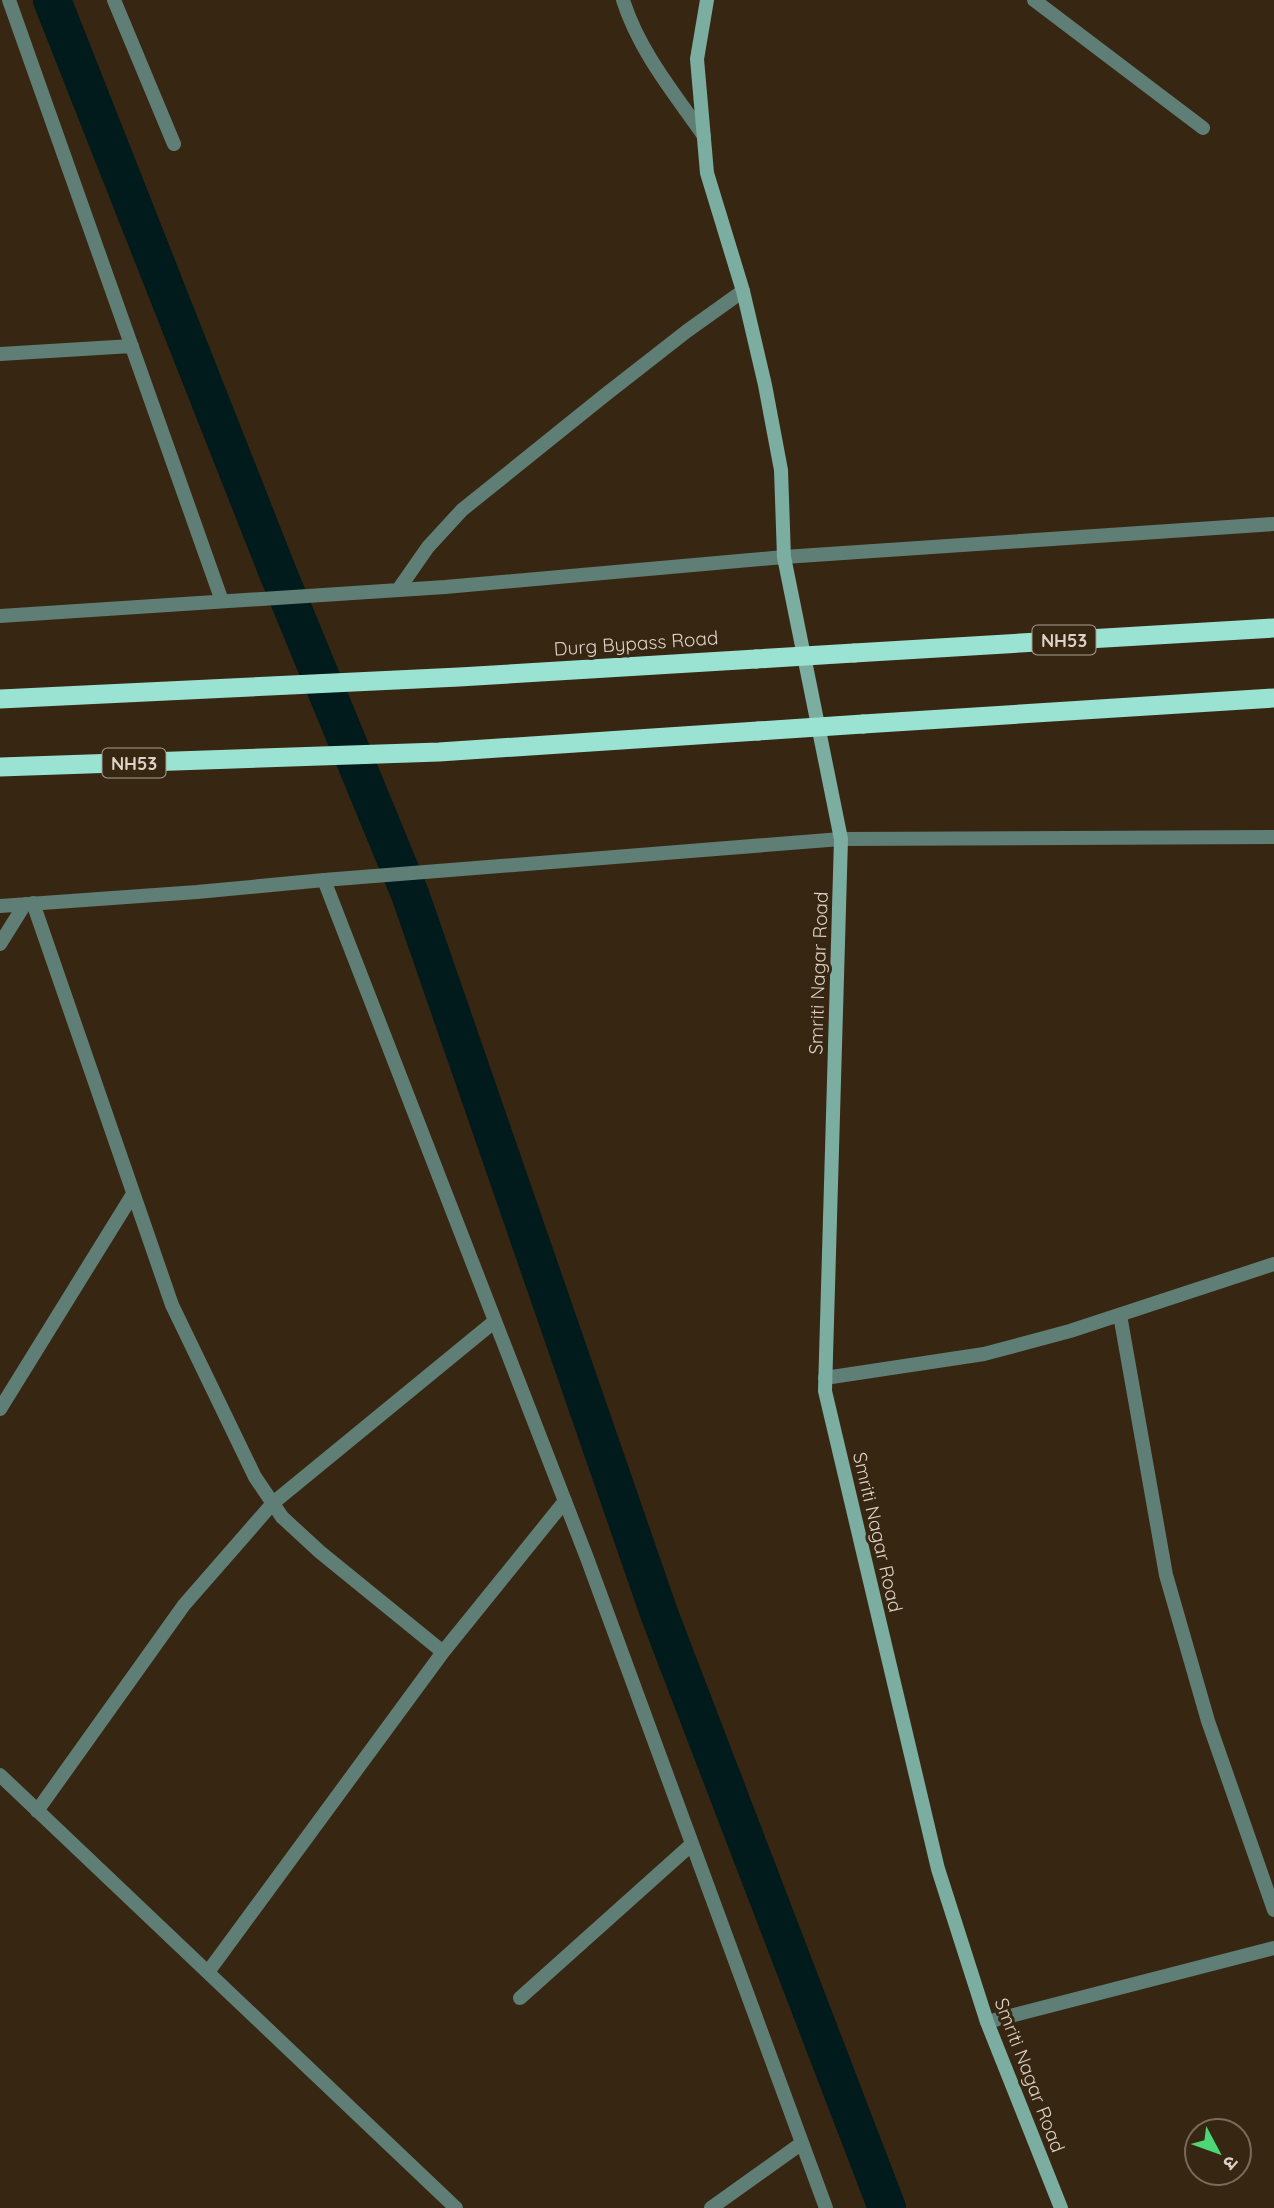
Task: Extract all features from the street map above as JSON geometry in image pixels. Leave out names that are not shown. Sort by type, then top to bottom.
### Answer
[{"type":"highway","name":"Durg Bypass Road","points":[[0,699],[407,680],[1274,628]]},
{"type":"highway","name":"NH53","points":[[0,767],[439,751],[1274,698]]},
{"type":"main road","name":"Smriti Nagar Road","points":[[707,0],[696,59],[707,173],[743,291],[765,385],[781,470],[784,558],[841,839],[825,1391],[938,1869],[988,2022],[1061,2208]]},
{"type":"street","points":[[9,0],[222,601]]},
{"type":"street","points":[[114,0],[174,144]]},
{"type":"street","points":[[623,0],[629,20],[644,50],[704,136]]},
{"type":"street","points":[[1034,0],[1203,128]]},
{"type":"street","points":[[398,590],[428,547],[462,510],[687,331],[743,291]]},
{"type":"street","points":[[0,354],[132,346]]},
{"type":"street","points":[[0,616],[398,590],[784,558],[1274,524]]},
{"type":"street","points":[[0,906],[841,839],[1274,836]]},
{"type":"street","points":[[324,880],[565,1501],[826,2208]]},
{"type":"street","points":[[0,944],[29,904]]},
{"type":"street","points":[[29,904],[172,1305],[255,1477],[282,1517],[320,1552],[443,1652]]},
{"type":"street","points":[[0,1409],[133,1194]]},
{"type":"street","points":[[825,1378],[984,1354],[1070,1331],[1274,1264]]},
{"type":"street","points":[[1120,1315],[1166,1575],[1208,1721],[1274,1910]]},
{"type":"street","points":[[37,1811],[184,1605],[273,1503],[495,1321]]},
{"type":"street","points":[[208,1972],[443,1652],[565,1501]]},
{"type":"street","points":[[0,1775],[456,2208]]},
{"type":"street","points":[[520,1998],[692,1844]]},
{"type":"street","points":[[988,2022],[1274,1948]]},
{"type":"street","points":[[711,2208],[802,2143]]},
{"type":"waterway","points":[[52,0],[278,573],[410,894],[660,1616],[887,2208]]}]
